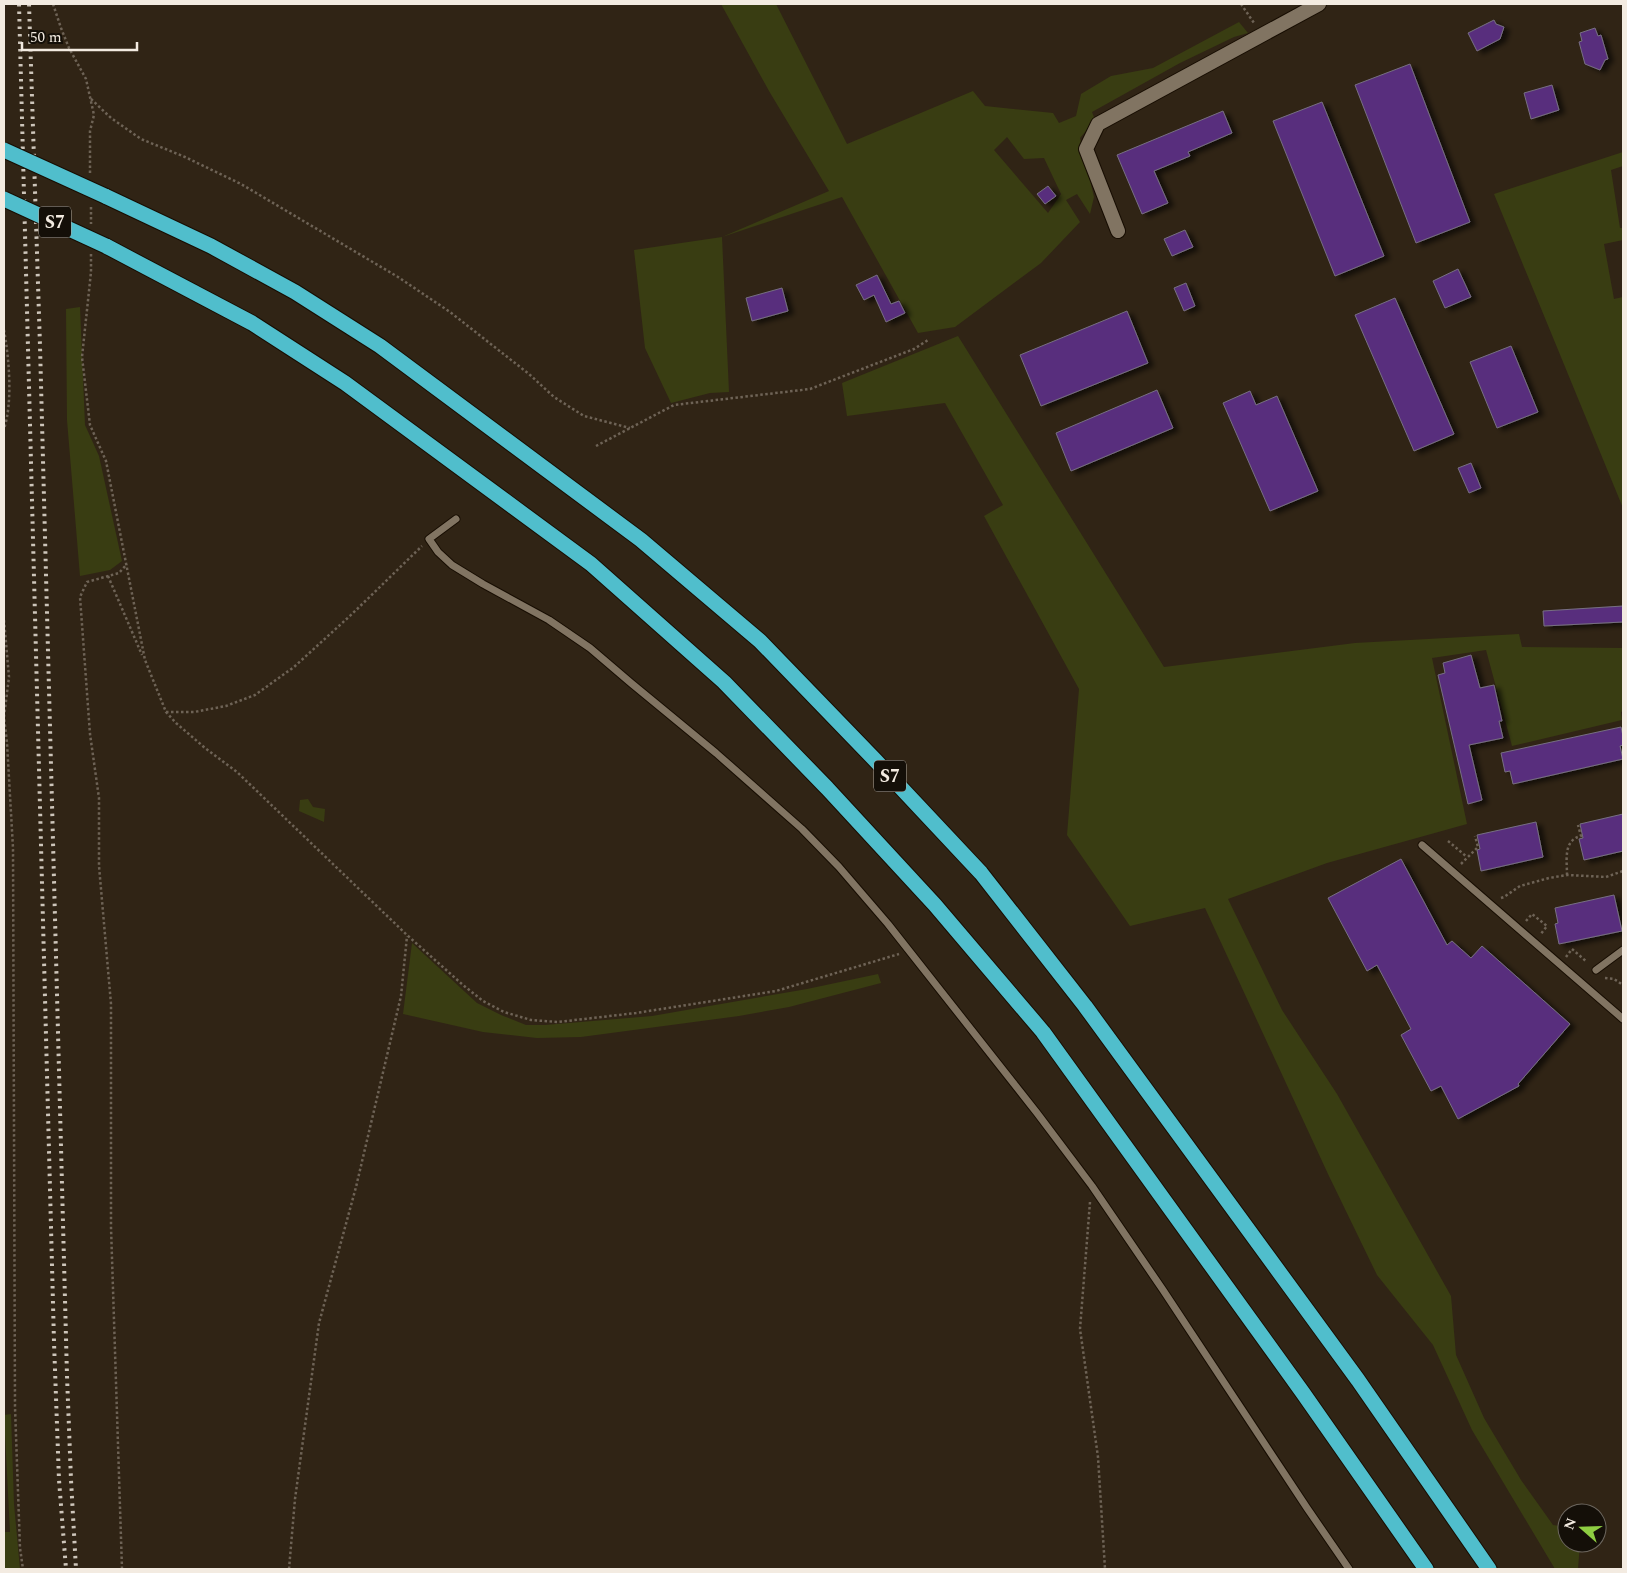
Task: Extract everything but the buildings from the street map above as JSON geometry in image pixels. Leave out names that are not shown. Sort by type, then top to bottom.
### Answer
[{"type":"highway","name":"S7","points":[[4,150],[211,246],[295,292],[380,346],[641,540],[760,641],[876,760],[981,873],[1085,1006],[1358,1380],[1489,1569]]},
{"type":"highway","name":"S7","points":[[4,199],[106,246],[252,323],[345,383],[591,564],[724,682],[827,788],[935,905],[1043,1032],[1303,1392],[1426,1569]]},
{"type":"street","points":[[1118,231],[1086,149],[1098,124],[1320,4]]},
{"type":"lane","points":[[456,519],[428,539],[438,552],[452,565],[549,620],[590,648],[716,753],[802,829],[888,924],[1092,1186],[1349,1569]]},
{"type":"lane","points":[[1422,845],[1623,1019]]},
{"type":"lane","points":[[1596,970],[1623,950]]},
{"type":"path","points":[[53,4],[66,42],[86,79],[94,115],[90,131],[90,178]]},
{"type":"path","points":[[1241,4],[1262,35]]},
{"type":"path","points":[[90,98],[111,118],[141,139],[192,160],[241,184],[398,277],[450,312],[529,374],[554,397],[584,416],[630,428]]},
{"type":"path","points":[[90,206],[91,225]]},
{"type":"path","points":[[91,253],[91,272],[82,357],[90,425],[106,461],[145,660]]},
{"type":"path","points":[[4,330],[9,365],[4,429]]},
{"type":"path","points":[[596,446],[674,405],[810,389],[914,349],[928,340]]},
{"type":"path","points":[[166,712],[194,712],[226,706],[256,695],[294,667],[352,614],[428,539]]},
{"type":"path","points":[[122,1569],[111,1227],[111,1004],[98,866],[99,798],[90,734],[80,597],[87,582],[119,573],[127,564]]},
{"type":"path","points":[[108,576],[166,712],[198,742],[237,772],[407,935],[482,1001],[504,1012],[531,1020],[558,1022],[636,1013],[776,991],[909,951]]},
{"type":"path","points":[[4,620],[9,677],[4,728],[7,743],[13,848],[15,1407],[20,1548],[23,1569]]},
{"type":"path","points":[[1567,875],[1567,846],[1572,839],[1581,836],[1578,825]]},
{"type":"path","points":[[1448,841],[1467,857],[1478,847],[1475,836]]},
{"type":"path","points":[[1496,898],[1504,897],[1525,884],[1567,875],[1606,877],[1623,871]]},
{"type":"path","points":[[1524,923],[1532,914],[1546,926],[1539,936]]},
{"type":"path","points":[[289,1569],[295,1499],[319,1323],[356,1187],[401,996],[407,935]]},
{"type":"path","points":[[1565,958],[1572,949],[1606,979],[1614,979],[1623,985]]},
{"type":"path","points":[[1092,1186],[1080,1329],[1098,1457],[1105,1569]]},
{"type":"green space","points":[[721,4],[776,4],[847,144],[973,91],[985,106],[1053,113],[1059,123],[1076,116],[1081,94],[1111,76],[1153,68],[1239,22],[1248,33],[1234,37],[1180,63],[1092,112],[1095,120],[1080,138],[1094,197],[1090,214],[1077,194],[1066,200],[1080,222],[1041,263],[955,327],[918,333],[842,197],[722,237],[829,191],[769,91]],"holes":[[[1007,137],[1024,159],[1044,158],[1061,194],[1048,213],[994,150]]]},
{"type":"green space","points":[[1623,152],[1623,166],[1611,170],[1620,228],[1623,228],[1623,240],[1604,244],[1614,299],[1623,297],[1623,508],[1494,194]]},
{"type":"green space","points":[[722,237],[729,392],[710,393],[671,403],[645,348],[634,250]]},
{"type":"green space","points":[[80,307],[85,425],[99,456],[122,561],[110,570],[80,576],[67,420],[66,309]]},
{"type":"green space","points":[[958,336],[1164,667],[1355,643],[1519,634],[1522,647],[1623,648],[1622,720],[1512,746],[1486,650],[1432,658],[1467,824],[1327,863],[1228,899],[1282,1010],[1337,1094],[1451,1296],[1456,1355],[1484,1418],[1521,1480],[1553,1525],[1557,1526],[1557,1553],[1579,1553],[1578,1569],[1555,1569],[1472,1430],[1433,1345],[1377,1275],[1328,1174],[1205,908],[1130,926],[1067,835],[1079,689],[984,516],[1003,505],[945,403],[847,416],[842,383]]},
{"type":"green space","points":[[308,799],[313,807],[325,809],[324,822],[299,811],[300,800]]},
{"type":"green space","points":[[412,943],[477,1003],[526,1025],[652,1016],[807,989],[878,974],[881,983],[789,1007],[739,1016],[581,1037],[537,1038],[483,1032],[403,1014]]},
{"type":"green space","points":[[11,1414],[14,1504],[20,1569],[4,1569],[4,1532],[10,1532],[4,1415]]},
{"type":"railway","points":[[19,4],[54,1342],[59,1480],[66,1569]]},
{"type":"railway","points":[[29,4],[40,346],[67,1376],[76,1569]]}]
